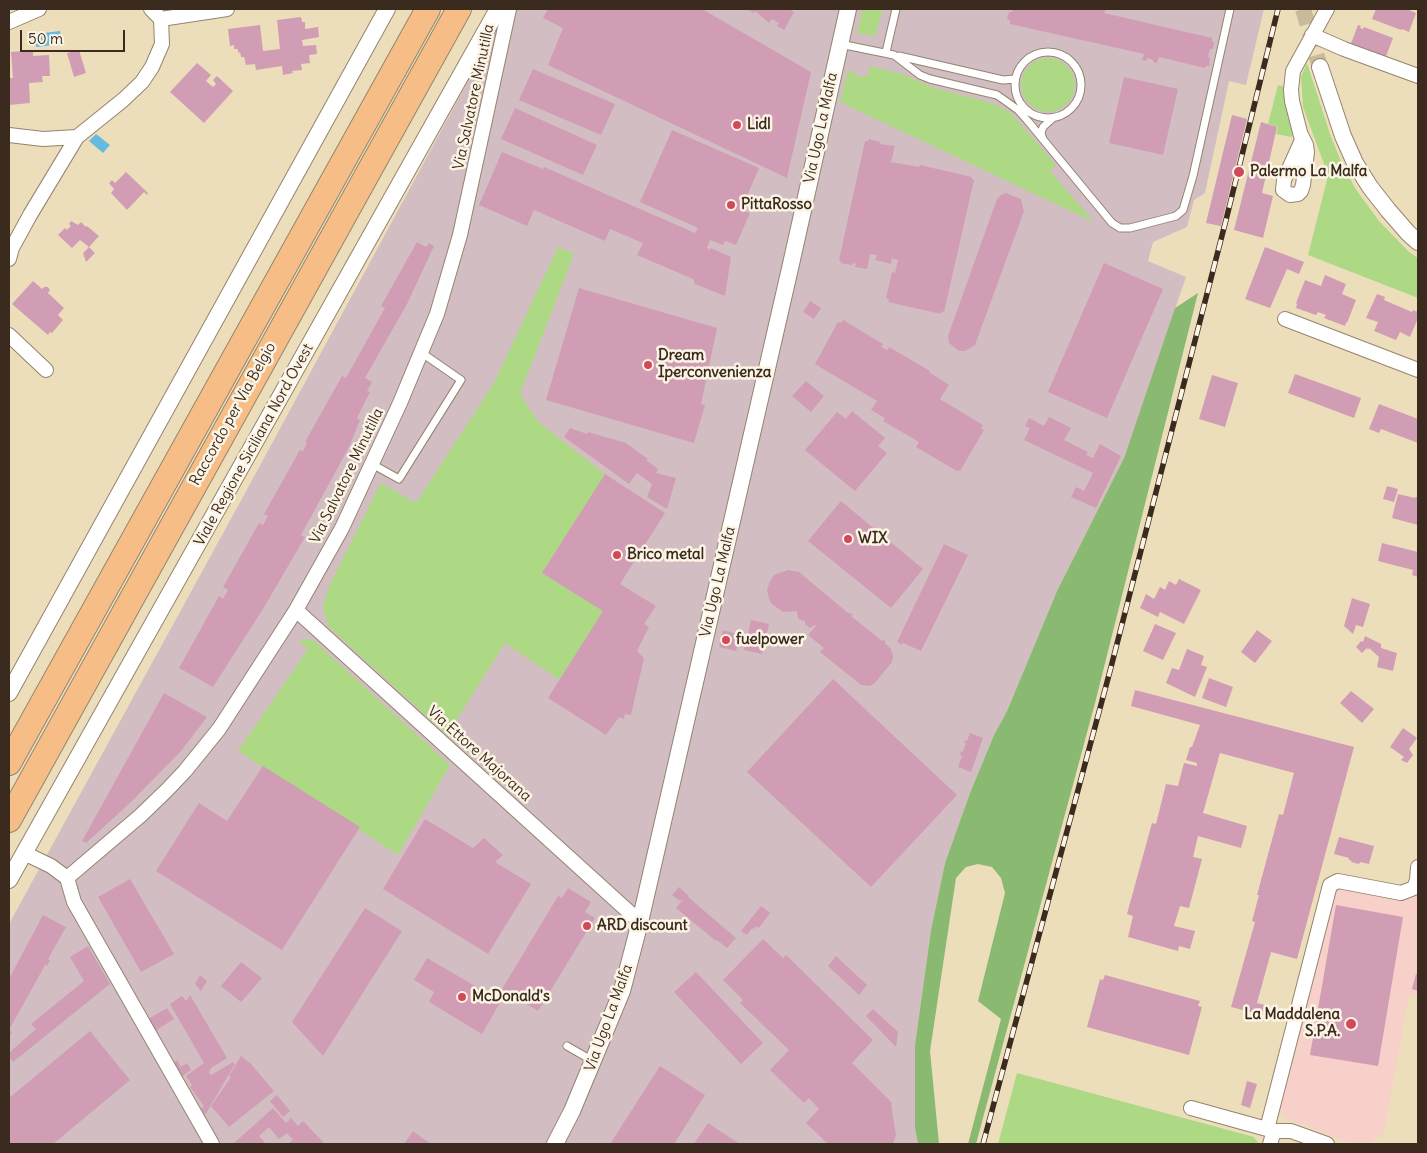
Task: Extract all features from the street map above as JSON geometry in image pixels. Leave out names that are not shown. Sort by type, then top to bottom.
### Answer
[{"type":"highway","name":"Raccordo per Via Belgio","points":[[9,763],[428,9]]},
{"type":"highway","name":"Raccordo per Via Belgio","points":[[9,820],[459,9]]},
{"type":"street","points":[[9,22],[39,9]]},
{"type":"street","points":[[9,259],[12,248],[30,215],[77,137],[123,100],[142,82],[152,67],[162,44],[156,14],[227,9]]},
{"type":"street","points":[[9,693],[387,9]]},
{"type":"street","name":"Viale Regione Siciliana Nord Ovest","points":[[9,880],[498,9]]},
{"type":"street","name":"Via Salvatore Minutilla","points":[[67,878],[140,816],[185,771],[220,728],[296,610],[342,528],[422,353],[437,314],[460,235],[509,9]]},
{"type":"street","name":"Via Ugo La Malfa","points":[[555,1144],[594,1061],[622,991],[640,922],[848,9]]},
{"type":"street","points":[[1301,134],[1292,101],[1291,79],[1295,66],[1328,9]]},
{"type":"street","points":[[1312,35],[1344,49],[1418,76]]},
{"type":"street","points":[[1320,67],[1343,136],[1355,163],[1370,187],[1388,210],[1418,242]]},
{"type":"street","points":[[9,135],[43,139],[77,137]]},
{"type":"street","points":[[1285,319],[1418,370]]},
{"type":"street","points":[[9,335],[46,370]]},
{"type":"street","name":"Via Ettore Majorana","points":[[296,610],[640,922]]},
{"type":"street","points":[[24,854],[50,866],[67,878],[74,902],[212,1144]]},
{"type":"street","points":[[1270,1135],[1330,885],[1338,881],[1401,893],[1414,888],[1418,867]]},
{"type":"street","points":[[1191,1108],[1270,1135],[1291,1131],[1327,1144]]},
{"type":"lane","points":[[886,52],[896,9]]},
{"type":"lane","points":[[894,55],[920,75],[996,95],[1018,110],[1115,226],[1130,228],[1180,214],[1186,205],[1230,9]]},
{"type":"lane","points":[[840,44],[886,52],[1003,80],[1015,79]]},
{"type":"lane","points":[[1027,120],[1036,124],[1047,122],[1064,114],[1071,108],[1080,93],[1080,75],[1076,66],[1060,54],[1051,51],[1041,52],[1024,62],[1018,70],[1015,79],[1018,99],[1030,112],[1038,116],[1046,118],[1056,117]]},
{"type":"lane","points":[[1043,140],[1041,133],[1047,122]]},
{"type":"lane","points":[[372,464],[399,479],[461,380],[422,353]]},
{"type":"lane","points":[[567,1046],[594,1061]]},
{"type":"shaded area","points":[[507,9],[1264,9],[1246,85],[1229,81],[1205,193],[1194,200],[1187,227],[1153,242],[1148,261],[1186,277],[1124,458],[1057,591],[1007,711],[994,735],[970,793],[945,863],[931,930],[915,1045],[915,1128],[918,1144],[9,1144],[9,924]]},
{"type":"shaded area","name":"La Maddalena S.P.A.","points":[[1340,888],[1402,900],[1414,896],[1418,891],[1418,996],[1409,994],[1383,1137],[1377,1134],[1372,1144],[1351,1144],[1287,1119],[1278,1110],[1334,890]]},
{"type":"green space","points":[[863,9],[883,9],[875,36],[857,33]]},
{"type":"green space","points":[[1043,58],[1053,58],[1063,62],[1071,70],[1075,85],[1071,100],[1063,108],[1053,112],[1043,112],[1033,108],[1025,100],[1021,90],[1021,80],[1025,70],[1033,62]]},
{"type":"green space","points":[[1307,63],[1330,134],[1355,188],[1379,221],[1409,252],[1418,258],[1418,298],[1308,255],[1327,180],[1327,172],[1303,107],[1301,77]]},
{"type":"green space","points":[[870,66],[902,74],[934,88],[989,102],[1010,112],[1056,165],[1050,171],[1094,222],[840,102],[848,70],[860,77],[868,75]]},
{"type":"green space","points":[[1278,85],[1286,87],[1294,134],[1291,137],[1276,134],[1278,127],[1268,124]]},
{"type":"green space","points":[[558,247],[574,254],[520,394],[538,422],[605,474],[542,573],[603,611],[560,680],[505,643],[447,735],[329,627],[323,604],[331,582],[381,483],[416,503],[494,383]]},
{"type":"green space","points":[[1198,293],[1095,703],[976,1144],[968,1144],[1001,1019],[978,1001],[1005,893],[1001,878],[992,867],[978,864],[966,867],[956,878],[930,1051],[939,1144],[918,1144],[915,1128],[915,1045],[931,930],[945,863],[970,793],[994,735],[1007,711],[1057,591],[1124,458],[1175,308]]},
{"type":"green space","points":[[305,639],[313,640],[450,765],[398,855],[238,751],[308,649],[299,641]]},
{"type":"green space","points":[[1017,1073],[1254,1137],[1258,1143],[998,1144]]},
{"type":"water","points":[[60,31],[62,44],[36,47],[35,34]]},
{"type":"water","points":[[96,134],[110,145],[103,153],[89,141]]},
{"type":"building","name":"Lidl","points":[[548,9],[702,9],[811,72],[787,178],[548,65],[563,28],[543,18]]},
{"type":"building","points":[[747,9],[792,9],[794,12],[784,30],[777,26],[779,23],[772,19],[769,23],[755,11],[754,13]]},
{"type":"building","points":[[1013,9],[1106,9],[1104,13],[1212,38],[1214,42],[1213,49],[1210,49],[1208,57],[1210,58],[1209,66],[1205,68],[1159,57],[1157,63],[1147,58],[1146,61],[1142,60],[1144,54],[1010,24],[1010,20],[1007,19],[1009,12],[1012,12]]},
{"type":"building","points":[[1376,9],[1410,9],[1416,13],[1409,32],[1372,19]]},
{"type":"building","points":[[301,17],[302,22],[305,22],[305,29],[318,27],[319,37],[302,40],[303,46],[316,45],[317,54],[309,55],[310,63],[301,64],[302,70],[292,71],[293,73],[283,75],[282,66],[256,70],[255,64],[246,65],[244,57],[241,57],[240,52],[238,53],[238,49],[234,49],[234,45],[230,46],[228,29],[260,25],[263,51],[280,49],[277,20]]},
{"type":"building","points":[[1358,25],[1361,26],[1360,28],[1363,29],[1364,27],[1393,38],[1385,59],[1350,46]]},
{"type":"building","points":[[33,50],[33,56],[49,55],[50,76],[42,76],[43,82],[29,83],[30,103],[9,105],[9,78],[13,78],[11,52]]},
{"type":"building","points":[[79,50],[86,73],[74,77],[67,53]]},
{"type":"building","points":[[197,63],[211,75],[206,81],[213,87],[216,84],[213,80],[217,76],[233,91],[204,123],[170,92]]},
{"type":"building","points":[[533,69],[615,104],[601,135],[519,100]]},
{"type":"building","points":[[1124,77],[1178,89],[1163,155],[1109,143]]},
{"type":"building","points":[[515,108],[597,145],[583,175],[501,139]]},
{"type":"building","points":[[1232,115],[1247,119],[1221,226],[1206,223]]},
{"type":"building","points":[[1261,122],[1277,127],[1262,193],[1273,196],[1263,238],[1234,230]]},
{"type":"building","points":[[672,130],[759,168],[741,210],[750,213],[736,245],[725,241],[723,245],[710,240],[707,248],[731,257],[725,296],[695,284],[693,279],[637,255],[643,243],[610,229],[605,241],[534,210],[527,226],[479,205],[502,152],[543,169],[544,167],[695,233],[698,228],[640,202]]},
{"type":"building","points":[[869,139],[880,142],[880,144],[895,146],[891,162],[919,167],[920,165],[972,177],[974,180],[944,312],[942,311],[941,314],[888,302],[889,299],[886,298],[892,272],[895,273],[898,260],[892,258],[891,264],[875,260],[877,255],[870,254],[867,269],[855,267],[856,264],[853,263],[852,265],[840,263],[841,261],[839,260],[865,141]]},
{"type":"building","points":[[126,172],[148,193],[147,195],[144,192],[127,210],[111,193],[114,189],[109,183],[112,180],[115,183]]},
{"type":"building","points":[[1006,193],[1021,199],[1024,211],[975,345],[965,351],[959,351],[949,343],[948,336],[997,199]]},
{"type":"building","points":[[71,221],[78,225],[81,222],[99,236],[89,247],[80,240],[72,248],[58,235],[65,228],[67,230],[71,226],[69,224]]},
{"type":"building","points":[[417,242],[426,247],[429,243],[434,246],[407,304],[365,378],[372,382],[367,391],[370,392],[357,418],[360,420],[349,447],[301,535],[305,537],[263,609],[213,687],[179,668],[219,596],[223,599],[228,590],[223,587],[259,523],[263,525],[268,516],[264,514],[300,450],[303,451],[307,443],[305,442],[342,376],[346,378],[385,308],[381,306]]},
{"type":"building","points":[[89,247],[95,253],[86,262],[83,253]]},
{"type":"building","points":[[1265,247],[1304,262],[1299,274],[1287,269],[1270,308],[1245,299]]},
{"type":"building","points":[[1104,263],[1163,289],[1107,418],[1048,392]]},
{"type":"building","points":[[1325,275],[1346,284],[1342,294],[1356,300],[1345,326],[1324,318],[1326,315],[1318,312],[1316,315],[1296,308],[1296,303],[1305,280],[1321,286]]},
{"type":"building","points":[[33,281],[42,289],[48,287],[50,290],[48,293],[64,308],[58,315],[63,320],[48,335],[12,304]]},
{"type":"building","points":[[579,288],[717,328],[701,404],[705,405],[694,443],[546,400]]},
{"type":"building","points":[[1377,294],[1385,297],[1384,300],[1412,312],[1413,310],[1418,312],[1418,318],[1410,337],[1400,332],[1396,340],[1374,331],[1378,322],[1366,318]]},
{"type":"building","points":[[810,301],[821,308],[814,319],[803,312]]},
{"type":"building","points":[[843,320],[883,344],[881,347],[887,350],[889,347],[930,371],[949,385],[940,399],[983,425],[981,428],[984,430],[960,471],[916,447],[919,442],[883,421],[885,418],[871,410],[877,401],[815,364],[838,322],[841,323]]},
{"type":"building","points":[[1295,374],[1361,398],[1354,418],[1288,393]]},
{"type":"building","points":[[1212,375],[1238,383],[1225,427],[1199,419]]},
{"type":"building","points":[[806,381],[824,396],[811,412],[792,396]]},
{"type":"building","points":[[1379,404],[1418,419],[1418,443],[1381,429],[1379,433],[1369,429]]},
{"type":"building","points":[[852,411],[885,438],[878,446],[887,453],[855,491],[805,450],[837,412],[846,419]]},
{"type":"building","points":[[1049,417],[1071,428],[1064,440],[1088,452],[1086,455],[1093,458],[1100,444],[1121,456],[1096,508],[1071,497],[1076,487],[1084,491],[1093,473],[1024,440],[1030,428],[1025,426],[1029,418],[1044,426]]},
{"type":"building","points":[[570,428],[626,443],[658,469],[656,473],[676,478],[667,509],[647,497],[652,484],[637,473],[629,484],[564,437]]},
{"type":"building","points":[[605,474],[665,513],[620,584],[656,606],[644,624],[649,627],[637,651],[644,658],[631,715],[625,714],[624,719],[619,717],[606,735],[548,698],[603,611],[542,573]]},
{"type":"building","points":[[1387,486],[1398,489],[1394,502],[1383,499]]},
{"type":"building","points":[[1398,494],[1418,497],[1418,525],[1392,518]]},
{"type":"building","points":[[841,501],[923,569],[891,608],[808,541]]},
{"type":"building","points":[[1382,543],[1418,552],[1418,577],[1412,575],[1413,570],[1378,561]]},
{"type":"building","points":[[944,544],[968,555],[921,651],[897,642]]},
{"type":"building","points":[[788,570],[799,572],[848,613],[853,614],[851,616],[882,641],[885,641],[891,649],[892,662],[874,684],[869,686],[861,685],[820,652],[824,648],[808,635],[815,625],[810,628],[805,624],[805,621],[798,619],[797,611],[783,612],[772,604],[767,590],[770,581],[774,575]]},
{"type":"building","points":[[1179,579],[1201,590],[1184,624],[1160,612],[1158,617],[1140,608],[1146,594],[1154,599],[1160,587],[1165,590],[1169,581],[1176,585]]},
{"type":"building","points":[[1352,598],[1370,604],[1363,627],[1356,625],[1353,634],[1344,626]]},
{"type":"building","points":[[751,620],[769,624],[762,654],[744,650]]},
{"type":"building","points":[[1155,624],[1176,633],[1163,660],[1143,651]]},
{"type":"building","points":[[723,630],[741,635],[736,651],[719,647]]},
{"type":"building","points":[[1257,630],[1272,641],[1255,663],[1241,652]]},
{"type":"building","points":[[1365,636],[1381,644],[1381,648],[1397,653],[1393,671],[1377,667],[1379,657],[1369,648],[1362,653],[1356,647],[1361,641],[1363,642]]},
{"type":"building","points":[[1187,649],[1204,656],[1201,665],[1207,667],[1195,697],[1166,683],[1172,668],[1179,670]]},
{"type":"building","points":[[1209,678],[1233,687],[1226,707],[1202,698]]},
{"type":"building","points":[[833,679],[957,795],[871,887],[747,772]]},
{"type":"building","points":[[1135,690],[1354,747],[1297,959],[1271,952],[1257,1003],[1265,1005],[1262,1015],[1231,1007],[1255,922],[1252,921],[1259,895],[1257,895],[1279,814],[1283,815],[1294,773],[1220,753],[1203,813],[1247,826],[1241,848],[1198,836],[1193,857],[1202,859],[1189,908],[1180,906],[1174,926],[1195,931],[1190,949],[1179,946],[1178,951],[1128,937],[1133,916],[1127,914],[1152,823],[1156,824],[1166,784],[1178,786],[1184,763],[1197,766],[1197,763],[1186,760],[1200,725],[1131,706]]},
{"type":"building","points":[[1351,691],[1374,709],[1362,723],[1340,703]]},
{"type":"building","points":[[164,693],[207,717],[181,751],[131,802],[86,843],[82,841]]},
{"type":"building","points":[[1403,728],[1417,738],[1409,749],[1413,755],[1407,763],[1401,760],[1404,757],[1390,747]]},
{"type":"building","points":[[970,733],[983,738],[971,772],[958,767],[962,756],[960,755],[961,751],[963,752],[965,740],[967,741]]},
{"type":"building","points":[[263,766],[360,827],[282,950],[156,871],[199,803],[227,821]]},
{"type":"building","points":[[425,819],[473,848],[484,838],[503,855],[495,862],[531,884],[488,954],[383,889]]},
{"type":"building","points":[[1339,837],[1374,846],[1369,864],[1351,862],[1349,858],[1334,854]]},
{"type":"building","points":[[130,879],[174,954],[141,972],[98,897]]},
{"type":"building","points":[[679,887],[736,938],[727,948],[676,908],[683,900],[680,901],[672,895]]},
{"type":"building","points":[[568,888],[591,902],[585,912],[595,918],[538,1011],[502,989],[558,896],[562,898]]},
{"type":"building","points":[[1336,905],[1403,917],[1378,1066],[1310,1055]]},
{"type":"building","points":[[761,906],[770,913],[759,928],[756,926],[754,929],[752,928],[747,935],[741,931]]},
{"type":"building","points":[[365,908],[402,931],[323,1056],[292,1022]]},
{"type":"building","points":[[43,915],[66,927],[48,959],[50,960],[47,966],[45,965],[9,1030],[9,979]]},
{"type":"building","points":[[763,939],[783,958],[786,955],[873,1040],[852,1063],[892,1103],[896,1135],[893,1144],[828,1144],[806,1123],[819,1109],[809,1098],[804,1103],[770,1070],[789,1050],[740,1003],[743,1000],[723,980]]},
{"type":"building","points":[[88,946],[110,984],[13,1062],[9,1053],[36,1029],[31,1024],[84,981],[70,957]]},
{"type":"building","points":[[836,956],[867,985],[859,995],[828,966]]},
{"type":"building","name":"McDonald's","points":[[427,958],[501,1001],[482,1034],[429,1002],[434,992],[414,980]]},
{"type":"building","points":[[241,962],[262,978],[241,1002],[221,986]]},
{"type":"building","points":[[696,972],[763,1043],[741,1064],[674,992]]},
{"type":"building","points":[[1416,974],[1418,975],[1418,991],[1412,989]]},
{"type":"building","points":[[200,975],[207,981],[201,991],[195,984]]},
{"type":"building","points":[[1105,975],[1200,1001],[1198,1006],[1202,1007],[1189,1055],[1087,1027],[1100,979],[1103,980]]},
{"type":"building","points":[[190,995],[227,1058],[211,1068],[209,1073],[211,1075],[233,1062],[235,1064],[205,1115],[201,1109],[204,1106],[190,1087],[192,1085],[186,1076],[204,1063],[170,1004],[182,996],[186,1001]]},
{"type":"building","points":[[167,1008],[174,1019],[155,1031],[148,1019]]},
{"type":"building","points":[[873,1009],[898,1032],[896,1047],[866,1016]]},
{"type":"building","points":[[90,1031],[130,1080],[53,1144],[9,1144],[9,1098]]},
{"type":"building","points":[[241,1056],[250,1063],[274,1091],[229,1127],[211,1106],[231,1077],[229,1076]]},
{"type":"building","points":[[177,1060],[181,1067],[187,1063],[191,1070],[181,1077],[173,1063]]},
{"type":"building","points":[[660,1066],[705,1095],[674,1144],[610,1144]]},
{"type":"building","points":[[1247,1081],[1257,1084],[1250,1108],[1241,1105]]},
{"type":"building","points":[[277,1095],[290,1111],[283,1117],[270,1101]]},
{"type":"building","points":[[273,1108],[286,1123],[291,1118],[298,1126],[303,1121],[325,1144],[288,1144],[293,1140],[287,1133],[279,1139],[269,1127],[259,1136],[266,1144],[233,1144]]},
{"type":"building","points":[[708,1123],[740,1144],[694,1144]]},
{"type":"building","points":[[413,1131],[431,1144],[404,1144]]},
{"type":"tunnel","points":[[1303,9],[1320,67]]},
{"type":"railway","points":[[983,1144],[1110,671],[1278,9]]},
{"type":"place","name":"Lidl","points":[[737,125]]},
{"type":"place","name":"Palermo La Malfa","points":[[1239,172]]},
{"type":"place","name":"PittaRosso","points":[[731,205]]},
{"type":"place","name":"Dream Iperconvenienza","points":[[648,365]]},
{"type":"place","name":"WIX","points":[[848,539]]},
{"type":"place","name":"Brico metal","points":[[617,555]]},
{"type":"place","name":"fuelpower","points":[[726,640]]},
{"type":"place","name":"ARD discount","points":[[587,926]]},
{"type":"place","name":"McDonald's","points":[[462,997]]},
{"type":"place","name":"La Maddalena S.P.A.","points":[[1351,1024]]}]
